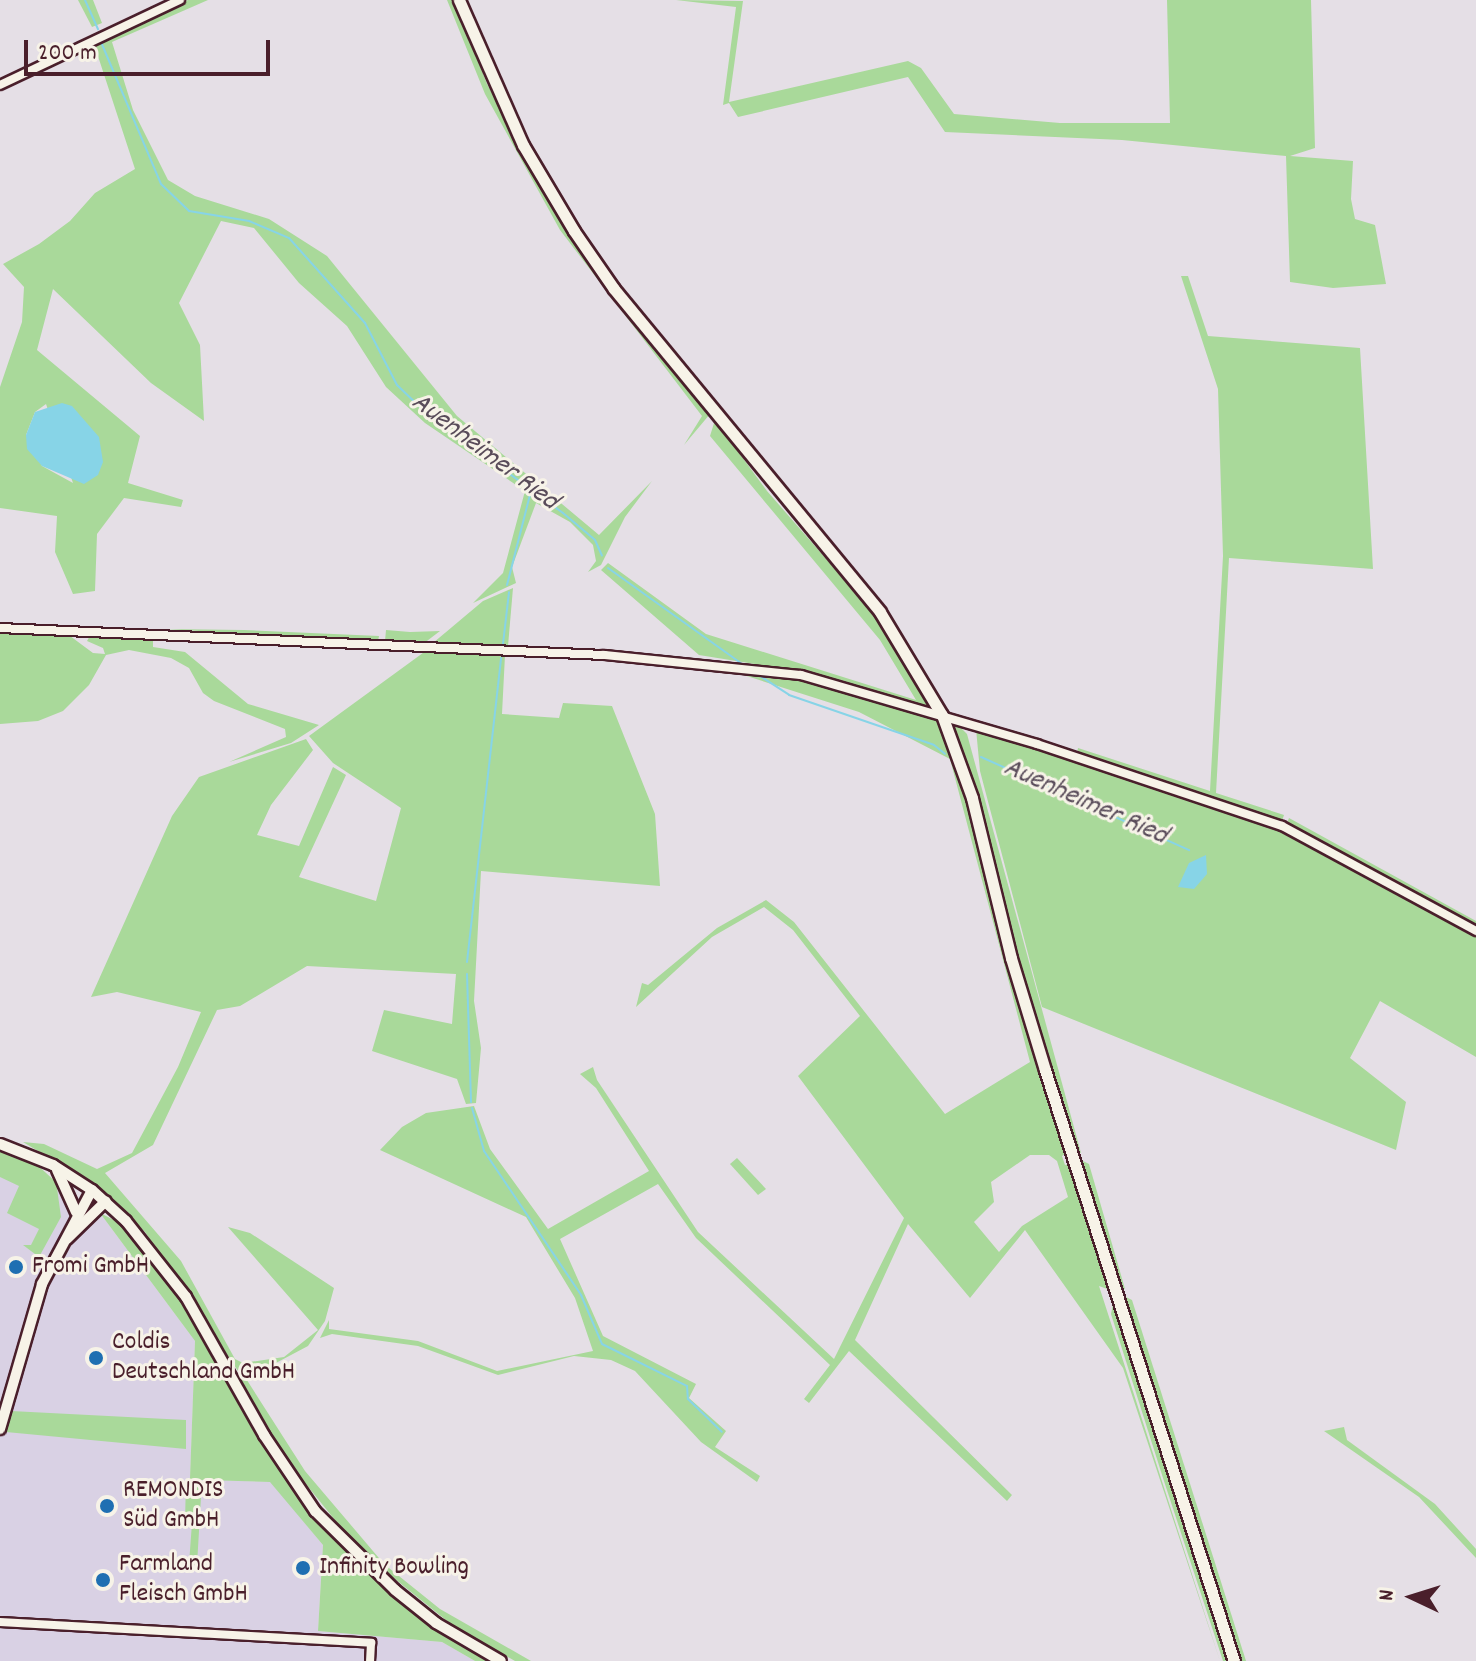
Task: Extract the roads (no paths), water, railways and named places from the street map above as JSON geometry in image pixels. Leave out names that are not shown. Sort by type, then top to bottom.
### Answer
[{"type":"main road","points":[[459,0],[523,145],[574,231],[614,289],[880,612],[942,715],[972,798],[1045,1070],[1234,1661]]},
{"type":"street","points":[[0,85],[180,0]]},
{"type":"street","points":[[0,628],[764,669],[942,715],[1282,826],[1476,931]]},
{"type":"street","points":[[0,1144],[53,1165],[106,1201],[186,1297],[264,1435],[315,1511],[395,1590],[436,1623],[501,1661]]},
{"type":"street","points":[[53,1165],[76,1212]]},
{"type":"street","points":[[0,1429],[27,1323],[76,1212],[92,1190]]},
{"type":"street","points":[[66,1240],[106,1201]]},
{"type":"street","points":[[0,1622],[371,1643],[370,1661]]},
{"type":"water","points":[[62,403],[72,406],[99,437],[103,462],[98,475],[84,484],[42,466],[27,449],[26,435],[35,412]]},
{"type":"water","points":[[1206,855],[1207,874],[1194,889],[1178,887],[1189,863]]},
{"type":"waterway","name":"Auenheimer Ried","points":[[85,0],[98,29]]},
{"type":"waterway","name":"Auenheimer Ried","points":[[101,42],[161,184],[189,211],[249,221],[289,238],[365,323],[397,385],[425,412],[563,513],[595,540],[602,556]]},
{"type":"waterway","points":[[507,585],[531,491]]},
{"type":"waterway","name":"Auenheimer Ried","points":[[608,568],[745,666]]},
{"type":"waterway","points":[[503,644],[509,592]]},
{"type":"waterway","points":[[467,962],[501,658]]},
{"type":"waterway","name":"Auenheimer Ried","points":[[757,674],[789,695],[934,745],[945,754]]},
{"type":"waterway","name":"Auenheimer Ried","points":[[981,757],[1189,850]]},
{"type":"waterway","points":[[467,974],[471,1102]]},
{"type":"waterway","points":[[472,1108],[484,1151],[581,1295],[602,1344],[687,1386],[688,1399],[722,1432]]},
{"type":"place","name":"Fromi GmbH","points":[[16,1267]]},
{"type":"place","name":"Coldis Deutschland GmbH","points":[[96,1358]]},
{"type":"place","name":"REMONDIS Süd GmbH","points":[[107,1506]]},
{"type":"place","name":"Infinity Bowling","points":[[303,1568]]},
{"type":"place","name":"Farmland Fleisch GmbH","points":[[103,1580]]}]
